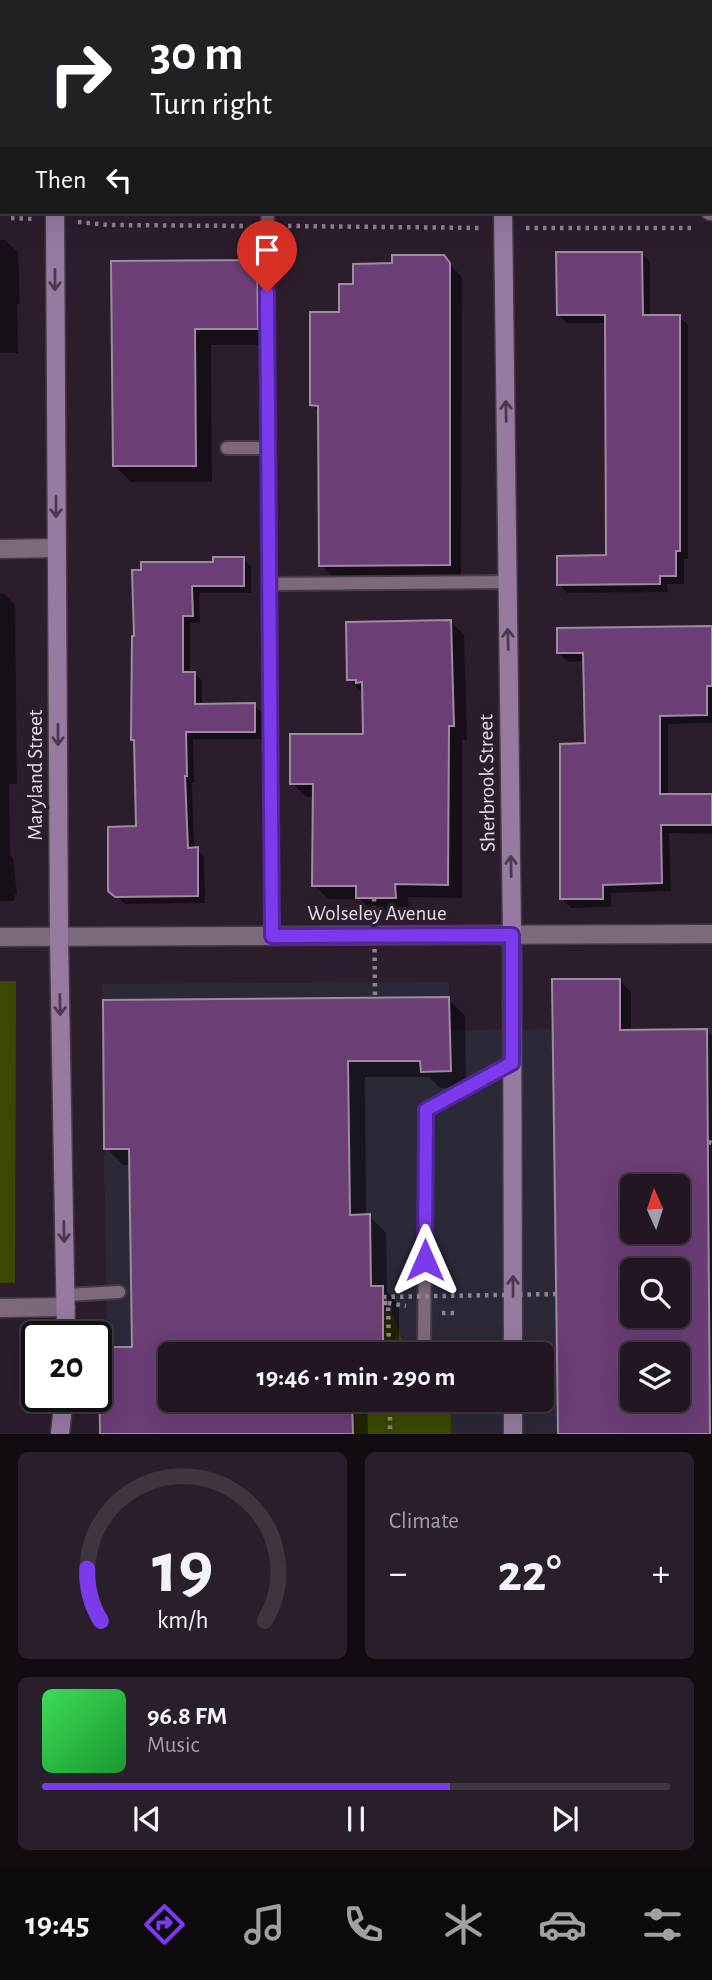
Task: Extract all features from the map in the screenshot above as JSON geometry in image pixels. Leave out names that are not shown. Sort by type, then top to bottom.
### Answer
[{"type":"main road","name":"Maryland Street","points":[[55,214],[59,937],[65,1321]]},
{"type":"main road","name":"Sherbrook Street","points":[[503,214],[512,935],[513,1342]]},
{"type":"main road","points":[[61,1434],[63,1412]]},
{"type":"main road","points":[[513,1412],[513,1434]]},
{"type":"street","points":[[0,549],[56,548]]},
{"type":"street","name":"Wolseley Avenue","points":[[0,937],[712,933]]},
{"type":"street","points":[[0,1308],[66,1301]]},
{"type":"lane","points":[[268,214],[272,936]]},
{"type":"lane","points":[[227,448],[268,448]]},
{"type":"lane","points":[[269,584],[507,582]]},
{"type":"lane","points":[[425,1342],[426,1110],[512,1063]]},
{"type":"lane","points":[[66,1301],[119,1292]]},
{"type":"path","points":[[90,223],[108,225]]},
{"type":"path","points":[[444,228],[459,228]]},
{"type":"path","points":[[533,228],[699,228]]},
{"type":"path","points":[[374,898],[375,998]]},
{"type":"path","points":[[389,1342],[388,1303],[383,1300],[556,1294]]},
{"type":"path","points":[[390,1412],[390,1434]]},
{"type":"shaded area","points":[[449,982],[450,1030],[712,1028],[712,1434],[100,1434],[102,1412],[112,1412],[112,1321],[107,1321],[102,984]]},
{"type":"green space","points":[[0,981],[16,981],[15,1283],[0,1283]]},
{"type":"green space","points":[[383,1310],[391,1310],[403,1342],[383,1342]]},
{"type":"green space","points":[[350,1329],[369,1342],[350,1342]]},
{"type":"green space","points":[[352,1412],[451,1412],[451,1434],[353,1434]]},
{"type":"building","points":[[556,252],[642,252],[643,315],[680,315],[680,551],[676,551],[676,576],[660,576],[660,584],[557,585],[557,556],[606,555],[605,315],[557,315]]},
{"type":"building","points":[[392,255],[444,255],[450,263],[450,565],[319,566],[318,406],[310,405],[310,312],[339,312],[339,284],[353,284],[353,264],[392,263]]},
{"type":"building","points":[[257,260],[258,329],[195,329],[196,466],[113,466],[111,261]]},
{"type":"building","points":[[213,557],[244,557],[244,586],[192,586],[193,616],[183,616],[183,672],[195,672],[195,704],[255,703],[255,732],[186,732],[188,848],[198,847],[198,896],[115,897],[108,891],[108,827],[136,826],[134,740],[131,740],[134,636],[132,570],[141,570],[141,562],[213,562]]},
{"type":"building","points":[[451,620],[454,726],[449,726],[448,885],[395,884],[396,898],[356,898],[356,886],[312,886],[313,784],[290,784],[290,734],[363,734],[362,682],[347,680],[346,622]]},
{"type":"building","points":[[712,626],[712,686],[707,686],[707,715],[660,716],[660,794],[712,794],[712,825],[661,825],[662,883],[603,885],[603,899],[560,899],[560,744],[585,743],[583,653],[557,653],[557,628]]},
{"type":"building","points":[[552,979],[620,979],[620,1030],[707,1029],[710,1434],[558,1434]]},
{"type":"building","points":[[449,997],[451,1071],[421,1072],[420,1061],[348,1061],[350,1215],[370,1214],[371,1286],[383,1286],[383,1342],[158,1342],[158,1412],[352,1412],[353,1434],[100,1434],[100,1412],[112,1412],[112,1347],[132,1347],[129,1149],[104,1149],[103,1000]]},
{"type":"route","points":[[267,292],[272,936],[512,935],[512,1063],[426,1110],[425,1260]]}]
